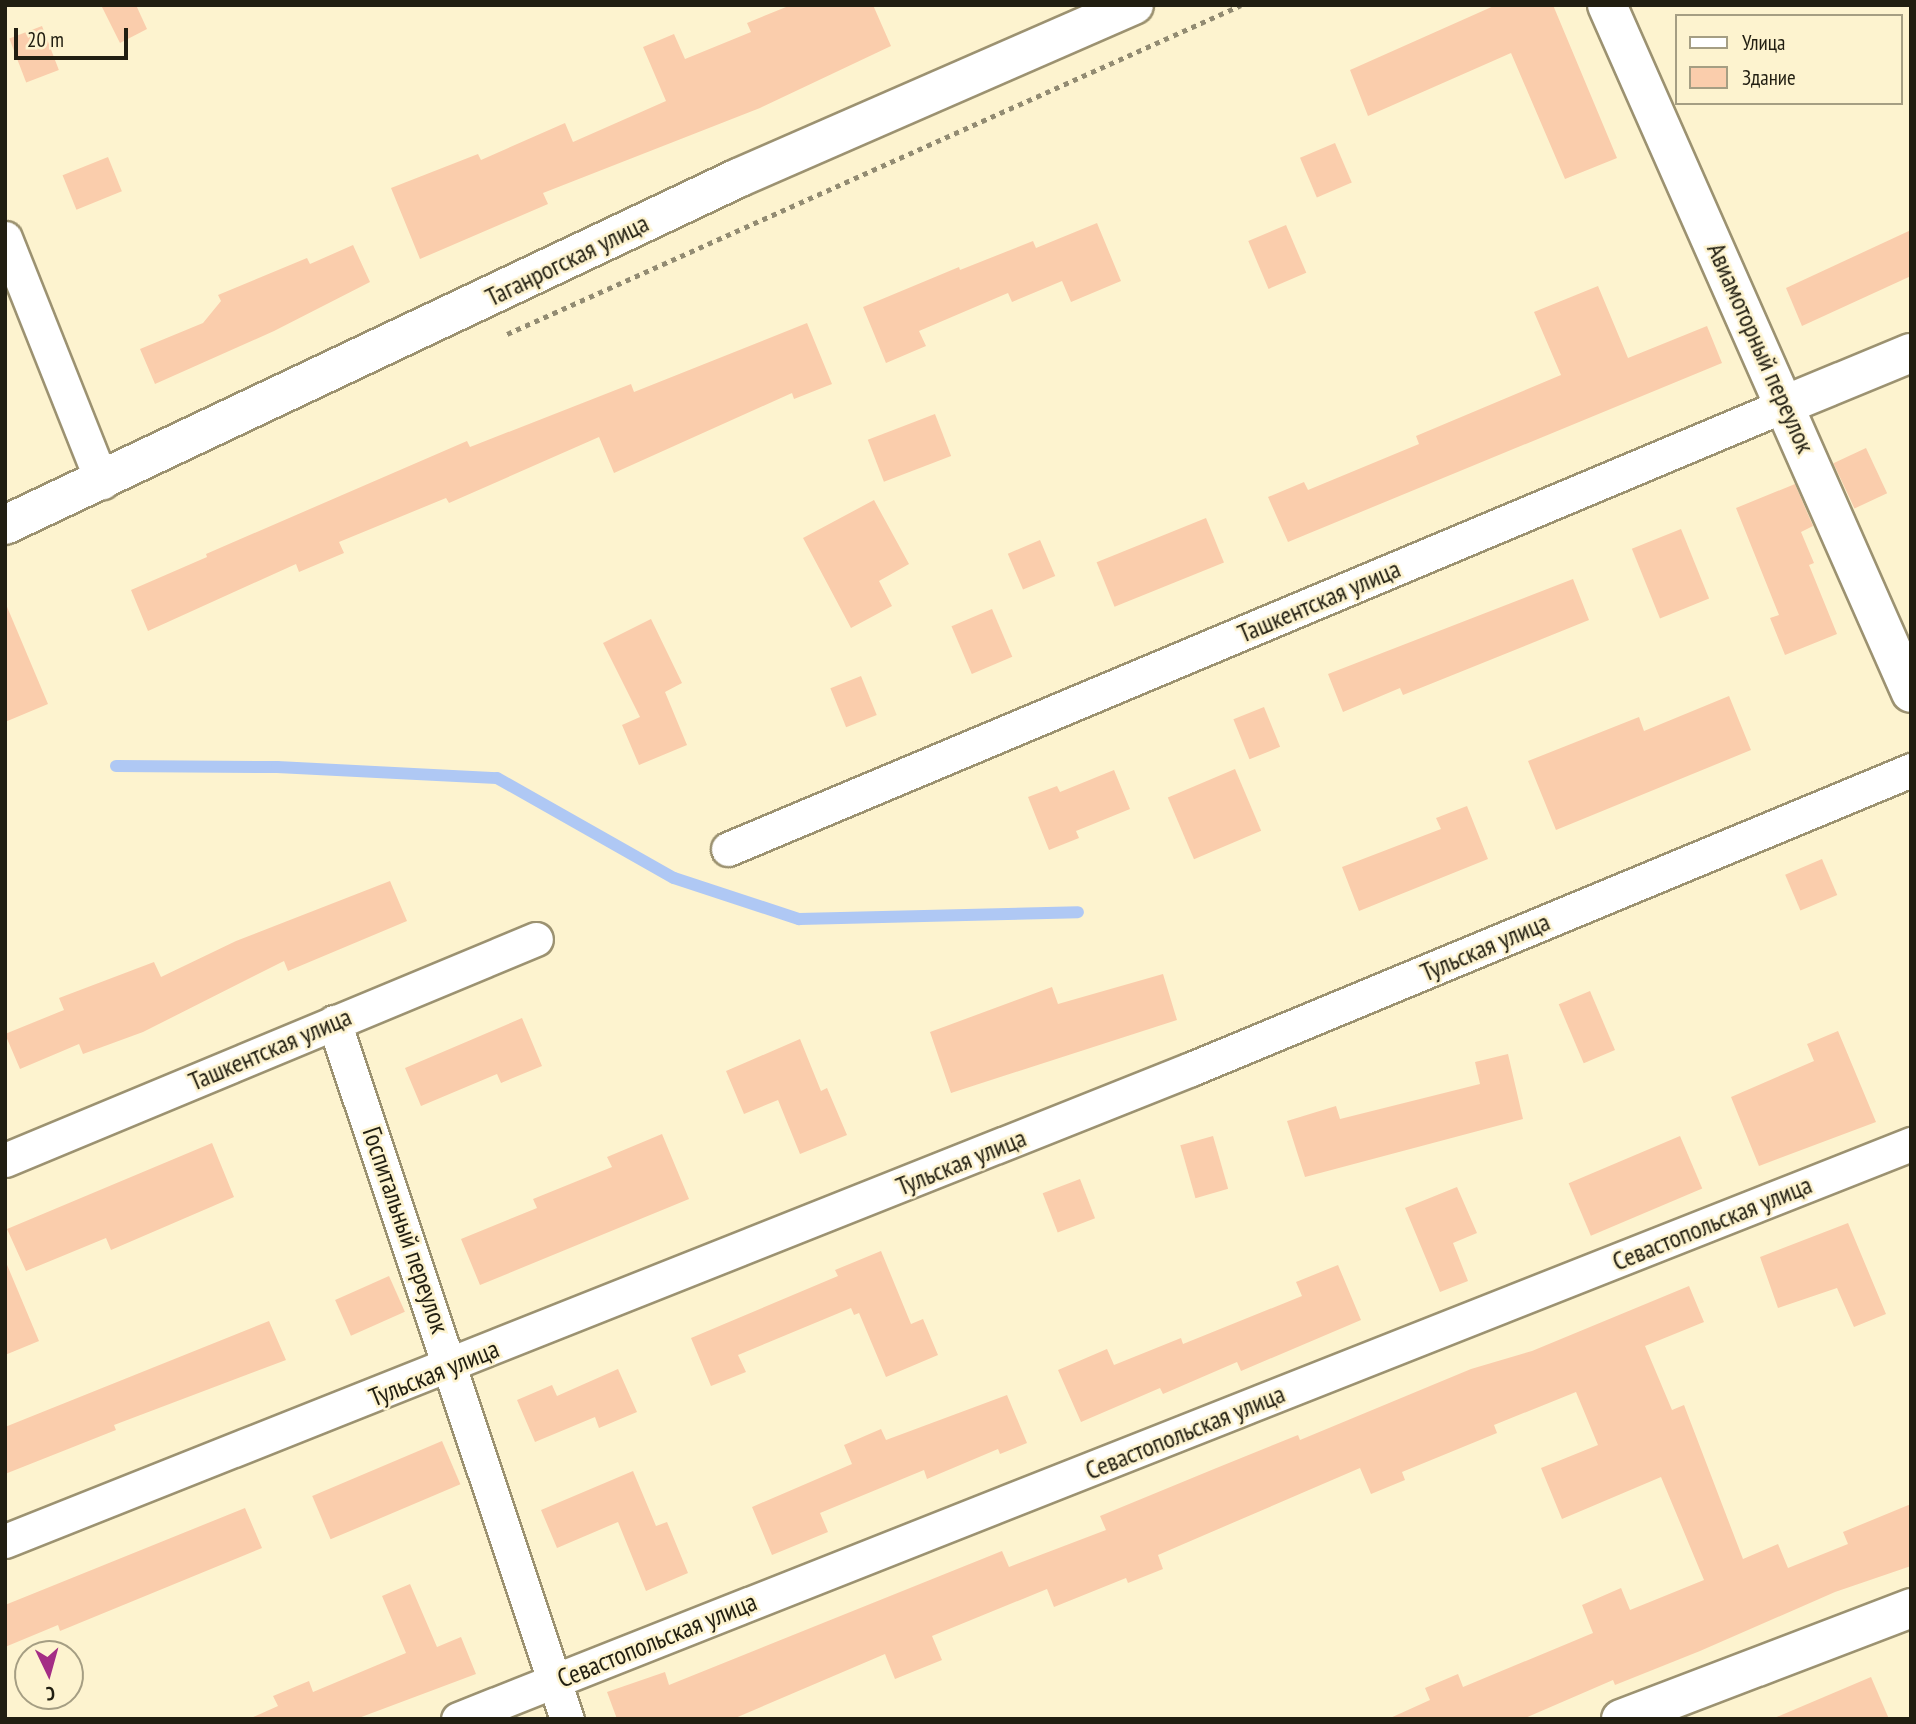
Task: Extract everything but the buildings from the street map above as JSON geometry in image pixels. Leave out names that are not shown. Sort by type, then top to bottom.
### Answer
[{"type":"main road","name":"Таганрогская улица","points":[[5,525],[102,482],[738,178],[1134,5]]},
{"type":"main road","name":"Авиамоторный переулок","points":[[1607,5],[1787,404],[1911,693]]},
{"type":"main road","name":"Ташкентская улица","points":[[1787,404],[1911,353]]},
{"type":"main road","points":[[1621,1719],[1911,1608]]},
{"type":"street","points":[[5,239],[102,482]]},
{"type":"street","name":"Ташкентская улица","points":[[728,849],[1787,404]]},
{"type":"street","name":"Тульская улица","points":[[5,1541],[453,1366],[1191,1069],[1911,770]]},
{"type":"street","name":"Ташкентская улица","points":[[5,1160],[536,939]]},
{"type":"street","name":"Госпитальный переулок","points":[[334,1022],[453,1366],[568,1719]]},
{"type":"street","name":"Севастопольская улица","points":[[458,1719],[1911,1144]]},
{"type":"path","points":[[493,340],[1241,5]]},
{"type":"waterway","points":[[116,766],[277,767],[497,778],[674,878],[799,919],[1078,912]]}]
